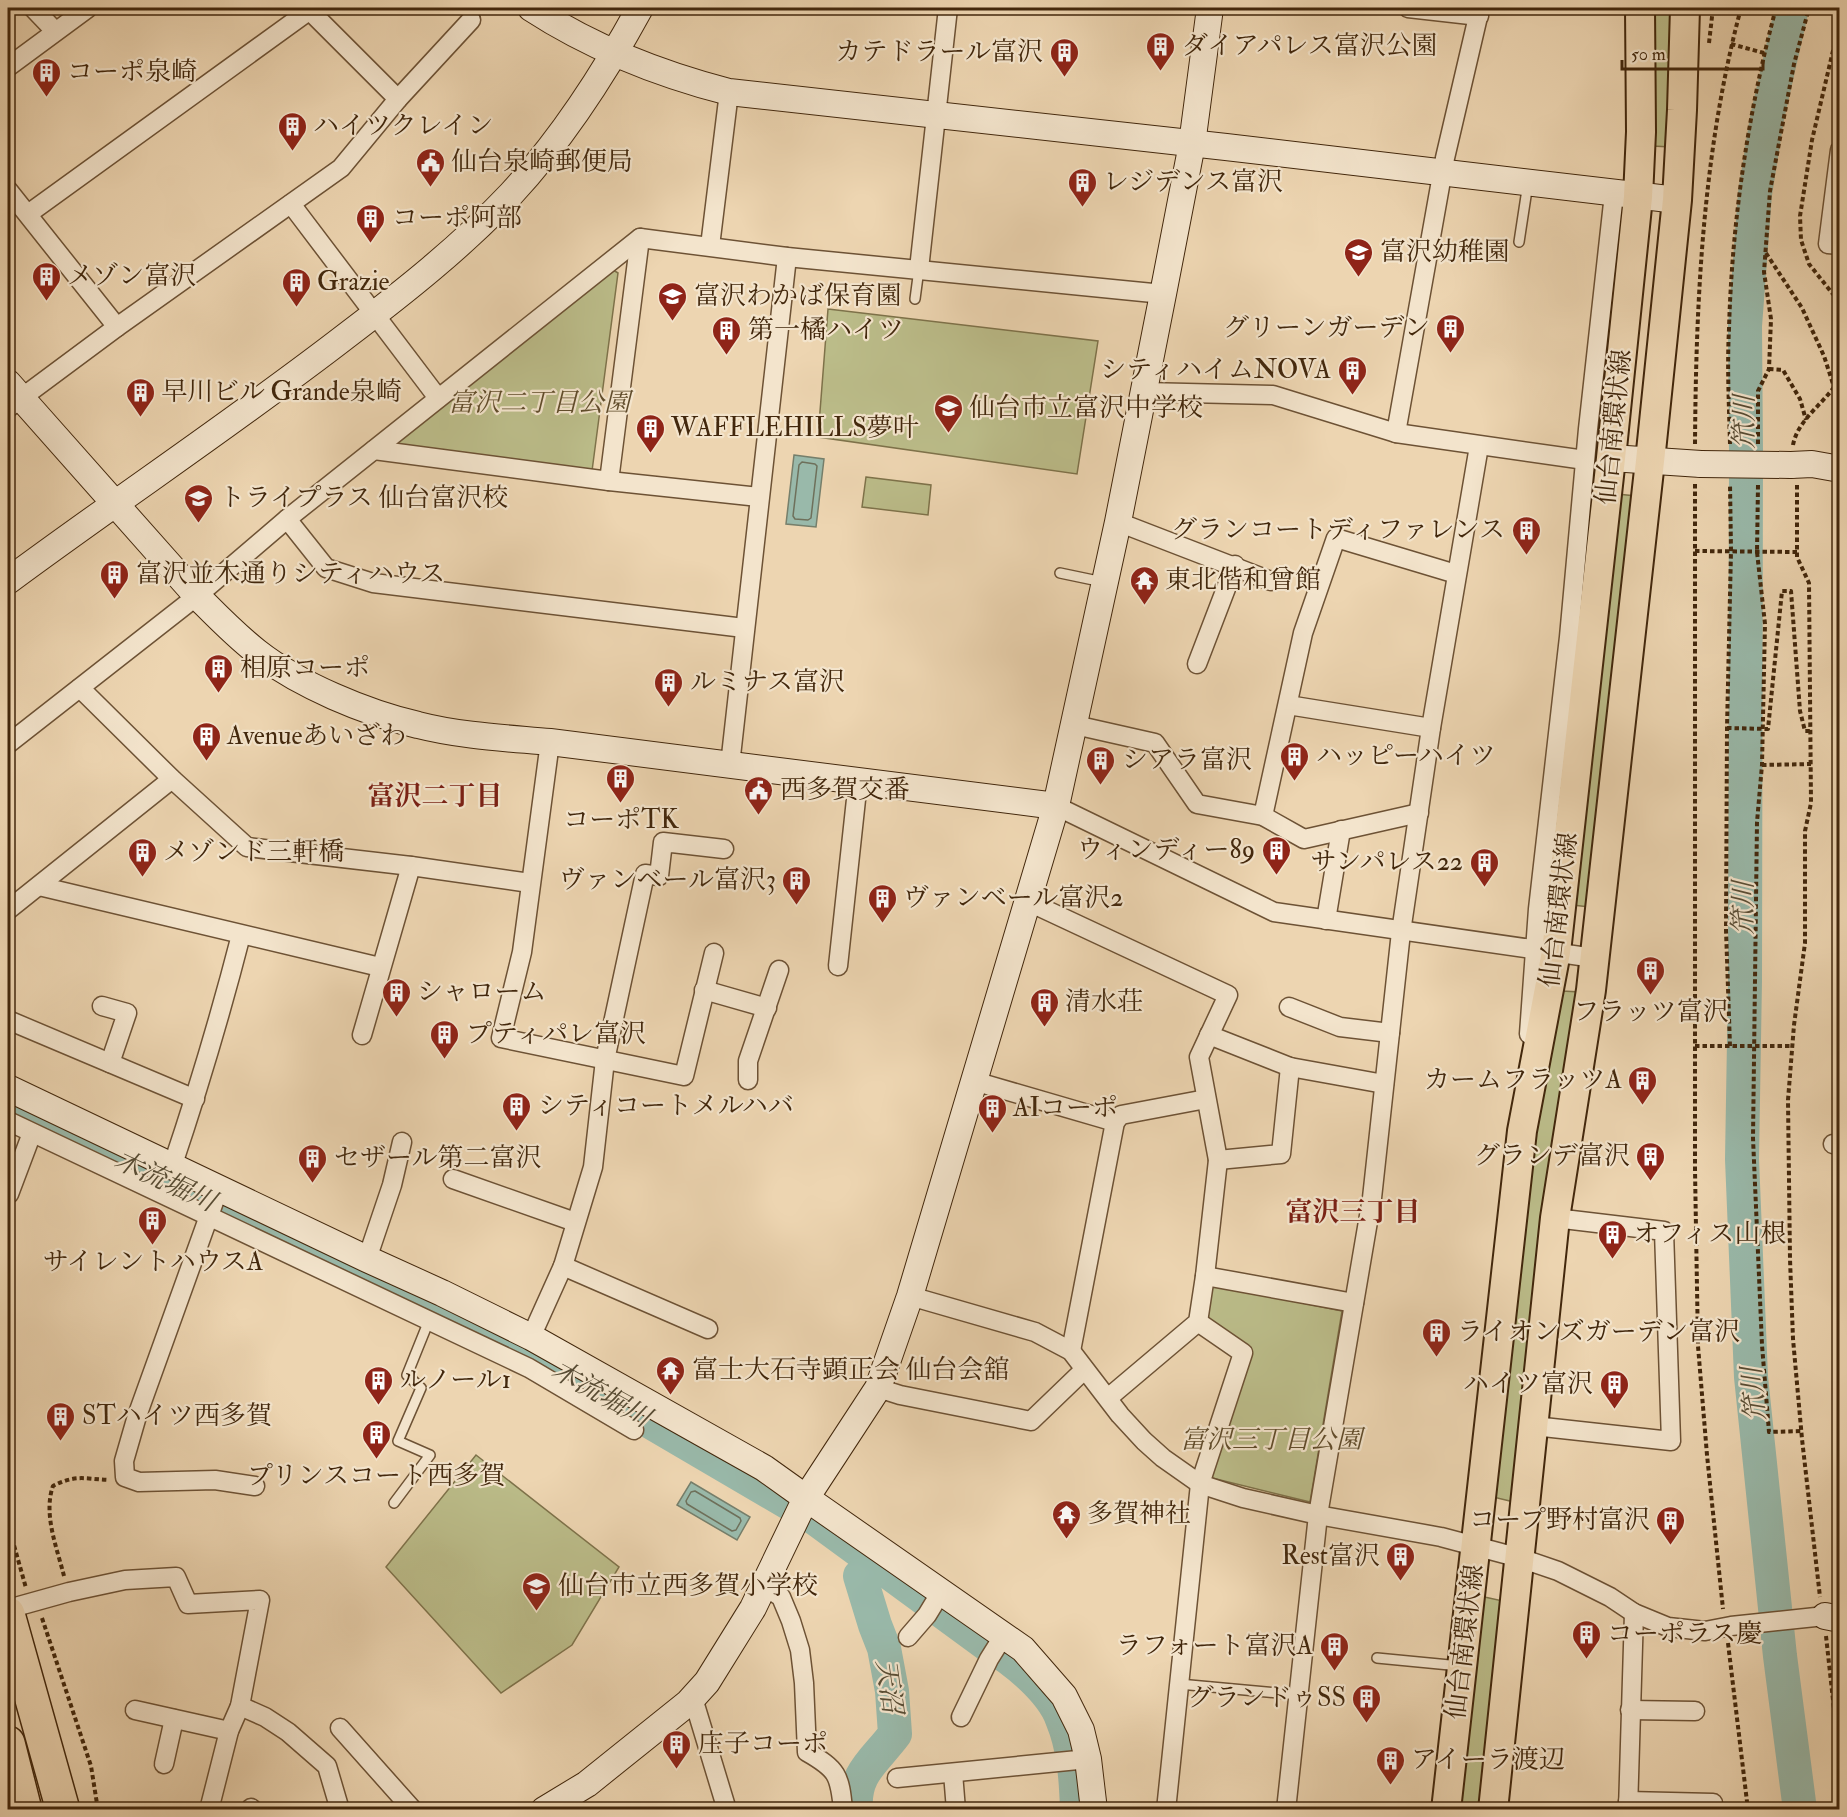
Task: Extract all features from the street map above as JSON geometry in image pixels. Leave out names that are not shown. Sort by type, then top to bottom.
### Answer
[{"type":"highway","points":[[19,1609],[63,1809]]},
{"type":"highway","points":[[8,1743],[25,1809]]},
{"type":"main road","name":"仙台南環状線","points":[[1446,1809],[1522,1131],[1545,950],[1626,195],[1641,132],[1640,8]]},
{"type":"main road","name":"仙台南環状線","points":[[1493,1809],[1555,1218],[1591,990],[1650,461],[1677,200],[1685,8]]},
{"type":"street","points":[[33,8],[55,31]]},
{"type":"street","points":[[8,67],[88,8]]},
{"type":"street","points":[[531,8],[564,29],[616,53],[682,80],[729,92],[1677,200]]},
{"type":"street","points":[[8,581],[114,503],[267,398],[462,243],[512,193],[584,103],[616,53],[640,8]]},
{"type":"street","points":[[919,269],[948,8]]},
{"type":"street","points":[[544,1809],[587,1784],[693,1698],[707,1682],[753,1608],[805,1501],[878,1388],[910,1296],[1056,806],[1119,522],[1192,144],[1210,8]]},
{"type":"street","points":[[1396,433],[1443,172],[1480,12],[1408,8]]},
{"type":"street","points":[[28,214],[308,9],[398,99]]},
{"type":"street","points":[[471,20],[398,99],[341,168],[117,327],[12,396],[114,503],[197,596],[225,625],[258,653],[304,681],[359,707],[430,728],[1056,806],[1274,912],[1594,958]]},
{"type":"street","points":[[710,246],[729,92]]},
{"type":"street","points":[[1839,150],[1828,244],[1839,245]]},
{"type":"street","points":[[8,190],[117,327]]},
{"type":"street","points":[[291,204],[438,398]]},
{"type":"street","points":[[8,744],[197,596],[287,519],[640,238],[787,257],[1163,294]]},
{"type":"street","points":[[609,481],[640,238]]},
{"type":"street","points":[[730,765],[787,257]]},
{"type":"street","points":[[1144,392],[1273,395],[1396,433],[1479,446],[1598,459],[1698,464],[1812,464],[1839,469]]},
{"type":"street","points":[[1286,1809],[1318,1515],[1372,1198],[1401,932],[1431,728],[1479,446]]},
{"type":"street","points":[[374,450],[609,481],[759,497]]},
{"type":"street","points":[[287,519],[326,568],[373,583],[744,628]]},
{"type":"street","points":[[1119,522],[1271,581]]},
{"type":"street","points":[[1263,816],[1303,633],[1336,538],[1456,574]]},
{"type":"street","points":[[1197,664],[1234,565]]},
{"type":"street","points":[[80,688],[172,779],[247,847],[411,866],[530,883]]},
{"type":"street","points":[[1288,705],[1431,728]]},
{"type":"street","points":[[1075,725],[1155,743],[1197,804],[1263,816],[1304,838],[1419,813]]},
{"type":"street","points":[[550,742],[522,952],[501,1038],[684,1076],[714,953]]},
{"type":"street","points":[[8,910],[172,779]]},
{"type":"street","points":[[838,966],[858,781]]},
{"type":"street","points":[[1326,920],[1341,830]]},
{"type":"street","points":[[531,1337],[563,1266],[593,1167],[605,1060],[645,874],[658,876],[663,842],[724,849]]},
{"type":"street","points":[[362,1035],[411,866]]},
{"type":"street","points":[[39,886],[380,967]]},
{"type":"street","points":[[1029,902],[1228,995],[1199,1057],[1218,1160],[1198,1322],[1108,1398]]},
{"type":"street","points":[[172,1167],[223,1008],[241,934]]},
{"type":"street","points":[[748,1080],[748,1061],[779,970]]},
{"type":"street","points":[[704,990],[767,1008]]},
{"type":"street","points":[[102,1006],[127,1013],[110,1063]]},
{"type":"street","points":[[1289,1007],[1340,1027],[1390,1033]]},
{"type":"street","points":[[8,1020],[195,1099]]},
{"type":"street","points":[[1209,1035],[1290,1067],[1384,1084]]},
{"type":"street","points":[[1218,1160],[1281,1154],[1290,1067]]},
{"type":"street","points":[[974,1081],[1115,1122]]},
{"type":"street","points":[[8,1088],[172,1167],[213,1203],[435,1308],[531,1337],[639,1422]]},
{"type":"street","points":[[1071,1351],[1115,1122],[1121,1114],[1206,1099]]},
{"type":"street","points":[[8,1121],[32,1133],[213,1203],[367,1259],[435,1308],[529,1368],[639,1422],[764,1468],[805,1501],[939,1595],[1002,1638],[1023,1649],[1064,1696],[1081,1730],[1077,1759],[1094,1809]]},
{"type":"street","points":[[9,1194],[32,1133]]},
{"type":"street","points":[[367,1259],[392,1185],[402,1142]]},
{"type":"street","points":[[453,1179],[575,1222]]},
{"type":"street","points":[[213,1203],[138,1416],[124,1461],[125,1477],[139,1482],[215,1480],[255,1486]]},
{"type":"street","points":[[1534,1426],[1671,1441],[1664,1231],[1555,1218]]},
{"type":"street","points":[[563,1266],[708,1329]]},
{"type":"street","points":[[1205,1276],[1354,1303]]},
{"type":"street","points":[[910,1296],[1035,1332],[1071,1351],[1120,1415],[1144,1441],[1163,1458],[1200,1484],[1243,1498],[1318,1515],[1441,1537],[1520,1558],[1558,1571],[1610,1597],[1634,1613],[1668,1627],[1705,1631],[1728,1626],[1827,1617]]},
{"type":"street","points":[[1166,1809],[1200,1484],[1243,1353],[1198,1322]]},
{"type":"street","points":[[878,1388],[900,1395],[1031,1420],[1084,1370]]},
{"type":"street","points":[[8,1609],[19,1609],[69,1592],[125,1580],[176,1577],[188,1604],[260,1600],[240,1707],[229,1731],[209,1809]]},
{"type":"street","points":[[764,1586],[781,1597],[800,1650],[807,1752],[825,1762],[837,1773],[843,1809]]},
{"type":"street","points":[[908,1638],[927,1615],[939,1595]]},
{"type":"street","points":[[1634,1613],[1628,1805],[1713,1803]]},
{"type":"street","points":[[961,1717],[989,1659],[1002,1638]]},
{"type":"street","points":[[693,1698],[727,1809]]},
{"type":"street","points":[[240,1707],[265,1717],[288,1732],[327,1766],[340,1809]]},
{"type":"street","points":[[135,1710],[229,1731]]},
{"type":"street","points":[[1630,1710],[1695,1711]]},
{"type":"street","points":[[164,1764],[174,1719]]},
{"type":"street","points":[[340,1728],[413,1809]]},
{"type":"street","points":[[897,1778],[1077,1759]]},
{"type":"street","points":[[953,1773],[956,1809]]},
{"type":"lane","points":[[1519,242],[1528,183]]},
{"type":"lane","points":[[915,299],[919,269]]},
{"type":"lane","points":[[1060,573],[1105,583]]},
{"type":"lane","points":[[394,1503],[430,1455],[398,1441],[421,1388],[407,1375],[435,1308]]},
{"type":"lane","points":[[1377,1658],[1462,1666]]},
{"type":"lane","points":[[1179,1684],[1299,1695]]},
{"type":"path","points":[[1741,8],[1723,78],[1707,177],[1695,381],[1698,464],[1695,551],[1695,1046],[1698,1346],[1748,1809]]},
{"type":"path","points":[[1730,446],[1728,329],[1736,223],[1750,121],[1776,8]]},
{"type":"path","points":[[1758,446],[1758,392],[1769,369],[1771,319],[1764,272],[1770,191],[1794,64],[1809,8]]},
{"type":"path","points":[[1839,21],[1812,140],[1800,216],[1801,240],[1809,264],[1839,303]]},
{"type":"path","points":[[1731,44],[1764,53]]},
{"type":"path","points":[[1766,253],[1802,308],[1824,356],[1834,388]]},
{"type":"path","points":[[1769,369],[1783,370],[1800,399],[1806,420]]},
{"type":"path","points":[[1839,378],[1834,388],[1796,432],[1792,444],[1797,557],[1809,583],[1811,803],[1805,831],[1805,943],[1791,1046],[1788,1100],[1793,1339],[1821,1602],[1827,1617],[1839,1764]]},
{"type":"path","points":[[1758,478],[1757,552],[1765,624],[1762,765],[1757,822],[1753,1138],[1762,1345],[1769,1432],[1801,1431]]},
{"type":"path","points":[[1730,481],[1734,551],[1727,728],[1726,930],[1730,1046]]},
{"type":"path","points":[[1695,551],[1797,552]]},
{"type":"path","points":[[1727,728],[1768,729],[1782,591],[1791,591],[1800,711],[1805,731],[1810,731]]},
{"type":"path","points":[[1762,765],[1811,764]]},
{"type":"path","points":[[1695,1046],[1791,1046]]},
{"type":"path","points":[[69,1592],[52,1528],[48,1497],[52,1486],[79,1477],[111,1480],[125,1477]]},
{"type":"path","points":[[8,1524],[19,1609],[44,1622],[91,1766],[98,1809]]},
{"type":"green space","points":[[1649,8],[1673,8],[1671,147],[1652,146]]},
{"type":"green space","name":"富沢二丁目公園","points":[[610,268],[618,273],[592,471],[394,448],[392,442]]},
{"type":"green space","points":[[828,309],[1098,341],[1077,474],[818,437]]},
{"type":"green space","points":[[866,477],[931,485],[928,515],[862,507]]},
{"type":"green space","points":[[1617,494],[1636,496],[1589,907],[1573,905]]},
{"type":"green space","points":[[1562,991],[1580,992],[1568,1071],[1552,1144],[1514,1502],[1493,1497],[1526,1175]]},
{"type":"green space","name":"富沢三丁目公園","points":[[1213,1285],[1342,1311],[1310,1502],[1208,1477],[1249,1349],[1206,1319]]},
{"type":"green space","points":[[476,1455],[619,1567],[572,1645],[501,1693],[386,1567]]},
{"type":"green space","points":[[1480,1596],[1503,1601],[1482,1809],[1459,1810]]},
{"type":"water","points":[[794,455],[824,459],[816,527],[786,524]]},
{"type":"water","points":[[691,1482],[750,1517],[737,1540],[677,1505]]},
{"type":"waterway","name":"笊川","points":[[1792,8],[1767,118],[1755,194],[1745,326],[1745,981],[1742,1159],[1751,1377],[1780,1656],[1800,1810]]},
{"type":"waterway","name":"木流堀川","points":[[8,1107],[504,1341],[620,1404],[816,1519],[1009,1659],[1041,1687],[1057,1708],[1066,1730],[1074,1763],[1077,1810]]},
{"type":"waterway","name":"天沼","points":[[856,1810],[856,1797],[862,1777],[895,1734],[892,1691],[884,1648],[860,1576],[878,1564]]},
{"type":"place","name":"ダイアパレス富沢公園","points":[[1161,72]]},
{"type":"place","name":"カテドラール富沢","points":[[1064,78]]},
{"type":"place","name":"コーポ泉崎","points":[[46,98]]},
{"type":"place","name":"ハイツクレイン","points":[[292,152]]},
{"type":"place","name":"仙台泉崎郵便局","points":[[430,188]]},
{"type":"place","name":"レジデンス富沢","points":[[1082,208]]},
{"type":"place","name":"コーポ阿部","points":[[371,244]]},
{"type":"place","name":"富沢幼稚園","points":[[1359,278]]},
{"type":"place","name":"メゾン富沢","points":[[46,302]]},
{"type":"place","name":"Grazie","points":[[296,308]]},
{"type":"place","name":"富沢わかば保育園","points":[[673,322]]},
{"type":"place","name":"グリーンガーデン","points":[[1451,354]]},
{"type":"place","name":"第一橘ハイツ","points":[[727,356]]},
{"type":"place","name":"シティハイムNOVA","points":[[1352,396]]},
{"type":"place","name":"早川ビル Grande泉崎","points":[[140,418]]},
{"type":"place","name":"仙台市立富沢中学校","points":[[948,434]]},
{"type":"place","name":"WAFFLEHILLS夢叶","points":[[650,454]]},
{"type":"place","name":"トライプラス 仙台富沢校","points":[[198,524]]},
{"type":"place","name":"グランコートディファレンス","points":[[1526,556]]},
{"type":"place","name":"富沢並木通りシティハウス","points":[[115,600]]},
{"type":"place","name":"東北偕和曾館","points":[[1144,606]]},
{"type":"place","name":"相原コーポ","points":[[219,694]]},
{"type":"place","name":"ルミナス富沢","points":[[669,708]]},
{"type":"place","name":"Avenueあいざわ","points":[[206,762]]},
{"type":"place","name":"ハッピーハイツ","points":[[1295,782]]},
{"type":"place","name":"シアラ富沢","points":[[1101,786]]},
{"type":"place","name":"コーポTK","points":[[621,804]]},
{"type":"place","name":"西多賀交番","points":[[759,816]]},
{"type":"place","name":"ウィンディー89","points":[[1276,876]]},
{"type":"place","name":"メゾンド三軒橋","points":[[142,878]]},
{"type":"place","name":"サンパレス22","points":[[1484,888]]},
{"type":"place","name":"ヴァンベール富沢3","points":[[797,906]]},
{"type":"place","name":"ヴァンベール富沢2","points":[[882,924]]},
{"type":"place","name":"フラッツ富沢","points":[[1651,996]]},
{"type":"place","name":"シャローム","points":[[396,1018]]},
{"type":"place","name":"清水荘","points":[[1044,1028]]},
{"type":"place","name":"プティパレ富沢","points":[[445,1060]]},
{"type":"place","name":"カームフラッツA","points":[[1643,1106]]},
{"type":"place","name":"シティコートメルハバ","points":[[517,1132]]},
{"type":"place","name":"AIコーポ","points":[[992,1134]]},
{"type":"place","name":"グランデ富沢","points":[[1651,1182]]},
{"type":"place","name":"セザール第二富沢","points":[[313,1184]]},
{"type":"place","name":"サイレントハウスA","points":[[153,1246]]},
{"type":"place","name":"オフィス山根","points":[[1612,1260]]},
{"type":"place","name":"ライオンズガーデン富沢","points":[[1436,1358]]},
{"type":"place","name":"富士大石寺顕正会 仙台会舘","points":[[671,1396]]},
{"type":"place","name":"ルノール1","points":[[379,1406]]},
{"type":"place","name":"ハイツ富沢","points":[[1614,1410]]},
{"type":"place","name":"STハイツ西多賀","points":[[61,1442]]},
{"type":"place","name":"プリンスコート西多賀","points":[[376,1460]]},
{"type":"place","name":"多賀神社","points":[[1066,1540]]},
{"type":"place","name":"コープ野村富沢","points":[[1671,1546]]},
{"type":"place","name":"Rest富沢","points":[[1401,1582]]},
{"type":"place","name":"仙台市立西多賀小学校","points":[[537,1612]]},
{"type":"place","name":"コーポラス慶","points":[[1586,1660]]},
{"type":"place","name":"ラフォート富沢A","points":[[1334,1672]]},
{"type":"place","name":"グランドゥSS","points":[[1367,1724]]},
{"type":"place","name":"庄子コーポ","points":[[677,1770]]},
{"type":"place","name":"アイーラ渡辺","points":[[1390,1786]]},
{"type":"district","name":"富沢二丁目","points":[[435,796]]},
{"type":"district","name":"富沢三丁目","points":[[1353,1212]]}]
